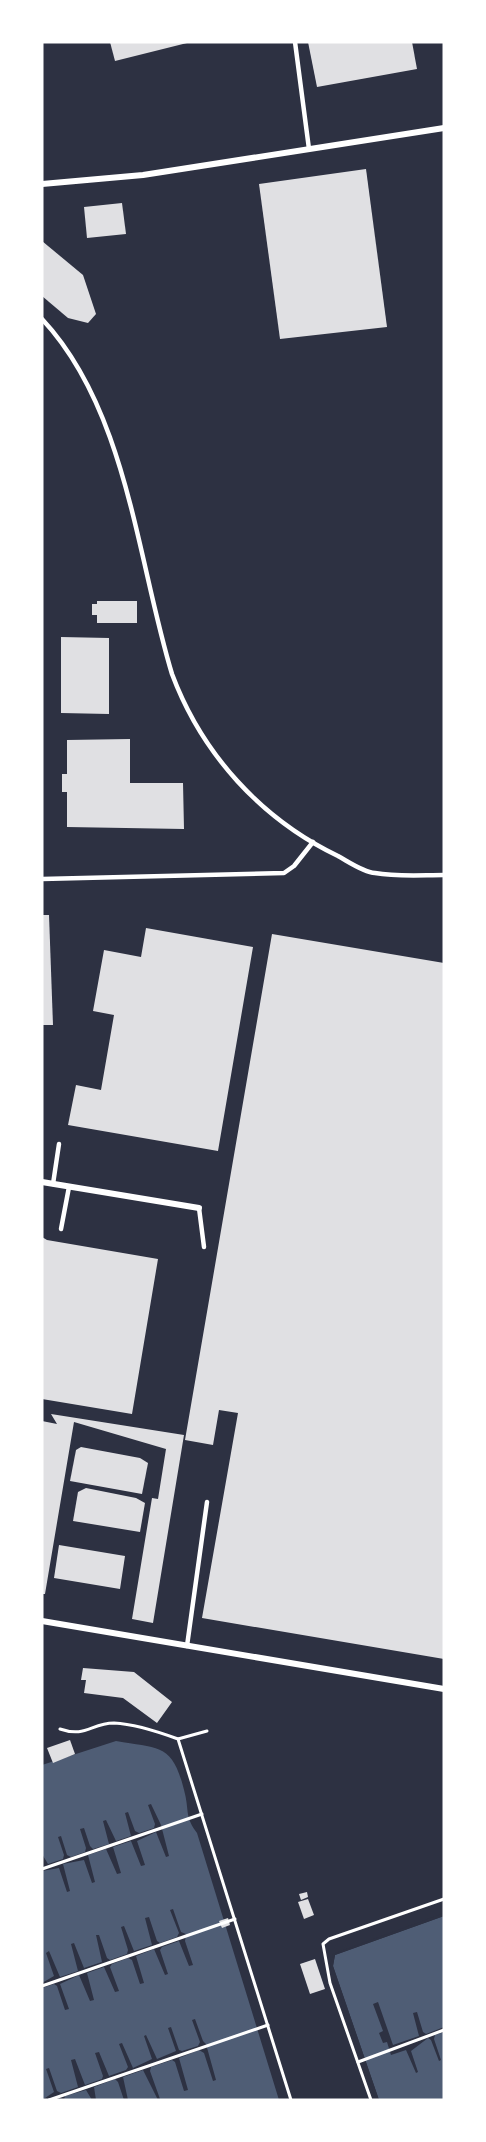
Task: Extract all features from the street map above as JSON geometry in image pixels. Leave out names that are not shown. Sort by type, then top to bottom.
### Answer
[{"type":"street","points":[[42,184],[142,175],[444,128]]},
{"type":"street","points":[[42,1182],[199,1208]]},
{"type":"street","points":[[42,1621],[444,1689]]},
{"type":"lane","points":[[295,42],[309,148]]},
{"type":"lane","points":[[42,319],[69,351],[113,449],[164,648],[183,703],[207,744],[226,770],[256,801],[313,842],[374,873],[444,875]]},
{"type":"lane","points":[[42,879],[284,873],[294,866],[313,842]]},
{"type":"lane","points":[[53,1184],[59,1144]]},
{"type":"lane","points":[[61,1229],[69,1187]]},
{"type":"lane","points":[[199,1208],[204,1247]]},
{"type":"lane","points":[[187,1646],[207,1502]]},
{"type":"path","points":[[60,1729],[75,1734],[114,1723],[178,1739],[207,1731]]},
{"type":"path","points":[[178,1739],[291,2100]]},
{"type":"path","points":[[42,1869],[202,1814]]},
{"type":"path","points":[[371,2100],[330,1983],[323,1944],[328,1939],[444,1899]]},
{"type":"path","points":[[42,1986],[235,1919]]},
{"type":"path","points":[[49,2100],[267,2025]]},
{"type":"path","points":[[358,2062],[444,2030]]},
{"type":"water","points":[[116,1741],[144,1745],[163,1751],[175,1765],[185,1794],[189,1818],[197,1833],[279,2100],[42,2100],[42,1765]]},
{"type":"water","points":[[444,1916],[444,2100],[379,2100],[333,1966],[335,1955]]},
{"type":"pier","points":[[151,1804],[161,1825],[169,1856],[166,1857],[156,1832],[137,1841],[145,1865],[141,1866],[131,1841],[113,1847],[121,1873],[117,1874],[106,1849],[88,1855],[95,1882],[92,1883],[84,1860],[63,1864],[70,1891],[67,1892],[59,1868],[42,1871],[42,1854],[48,1864],[63,1859],[64,1855],[58,1837],[61,1836],[67,1855],[71,1857],[85,1852],[86,1848],[80,1829],[84,1828],[93,1849],[109,1844],[103,1821],[106,1820],[116,1841],[131,1836],[125,1813],[128,1812],[135,1831],[139,1833],[154,1828],[155,1824],[148,1805]]},
{"type":"pier","points":[[173,1909],[181,1932],[186,1934],[185,1941],[193,1965],[189,1966],[179,1941],[162,1947],[160,1950],[168,1974],[165,1975],[154,1949],[136,1956],[144,1983],[140,1984],[132,1960],[128,1958],[110,1967],[119,1991],[115,1992],[104,1967],[87,1973],[94,2000],[90,2001],[79,1975],[60,1984],[69,2009],[65,2010],[57,1986],[54,1984],[42,1988],[42,1983],[54,1976],[46,1953],[49,1951],[60,1977],[78,1971],[71,1944],[74,1943],[84,1968],[102,1962],[96,1935],[99,1935],[107,1958],[110,1960],[127,1954],[128,1950],[121,1927],[124,1926],[134,1951],[152,1945],[145,1918],[149,1917],[157,1941],[160,1943],[177,1937],[179,1933],[170,1910]]},
{"type":"pier","points":[[444,1913],[444,1916],[335,1955],[333,1966],[379,2100],[376,2100],[330,1967],[333,1954]]},
{"type":"pier","points":[[378,2002],[393,2045],[419,2036],[413,2013],[417,2012],[423,2032],[426,2034],[444,2027],[444,2032],[435,2035],[434,2039],[441,2060],[439,2061],[431,2040],[428,2038],[411,2051],[418,2072],[416,2073],[406,2050],[391,2055],[387,2042],[383,2043],[379,2033],[383,2031],[373,2004]]},
{"type":"pier","points":[[195,2019],[206,2044],[216,2080],[213,2081],[204,2053],[199,2050],[179,2058],[188,2090],[184,2091],[175,2062],[172,2060],[151,2067],[150,2071],[160,2099],[158,2100],[143,2070],[123,2077],[128,2100],[124,2100],[115,2079],[94,2087],[96,2100],[92,2100],[86,2090],[65,2096],[64,2100],[42,2100],[54,2092],[46,2069],[49,2068],[57,2091],[61,2093],[78,2087],[71,2060],[75,2059],[85,2085],[102,2079],[103,2076],[95,2053],[99,2052],[109,2076],[126,2070],[128,2067],[119,2044],[122,2043],[133,2068],[152,2059],[144,2036],[146,2035],[157,2059],[176,2051],[168,2028],[171,2027],[179,2050],[198,2046],[200,2042],[192,2020]]},
{"type":"building","points":[[110,42],[187,42],[187,43],[115,61]]},
{"type":"building","points":[[308,42],[412,42],[417,69],[317,87]]},
{"type":"building","points":[[366,169],[387,327],[280,339],[259,184]]},
{"type":"building","points":[[122,203],[126,234],[87,238],[84,207]]},
{"type":"building","points":[[42,241],[83,275],[96,314],[88,323],[68,318],[42,296]]},
{"type":"building","points":[[97,601],[137,601],[137,623],[97,623],[97,615],[92,615],[92,604],[97,604]]},
{"type":"building","points":[[61,637],[109,638],[109,714],[61,713]]},
{"type":"building","points":[[130,739],[130,783],[183,783],[184,829],[67,827],[67,792],[62,792],[62,774],[67,774],[67,740]]},
{"type":"building","points":[[42,915],[49,915],[53,1025],[42,1025]]},
{"type":"building","points":[[146,928],[253,947],[218,1151],[68,1125],[76,1085],[101,1090],[114,1015],[93,1011],[104,950],[141,957]]},
{"type":"building","points":[[272,934],[444,963],[444,1659],[202,1618],[238,1413],[219,1410],[213,1445],[185,1440]]},
{"type":"building","points":[[42,1237],[47,1240],[158,1259],[132,1414],[42,1399]]},
{"type":"building","points":[[51,1414],[184,1435],[153,1623],[132,1619],[152,1498],[158,1499],[166,1449],[74,1422],[45,1594],[42,1594],[42,1421],[57,1424]]},
{"type":"building","points":[[81,1447],[140,1458],[148,1463],[142,1494],[70,1481],[76,1450]]},
{"type":"building","points":[[86,1488],[136,1498],[145,1503],[140,1532],[73,1521],[78,1492]]},
{"type":"building","points":[[59,1545],[125,1556],[120,1589],[54,1578]]},
{"type":"building","points":[[83,1668],[134,1672],[172,1702],[157,1723],[123,1698],[84,1693],[86,1680],[81,1680]]},
{"type":"building","points":[[70,1740],[75,1754],[53,1763],[47,1748]]},
{"type":"building","points":[[307,1892],[308,1897],[301,1900],[299,1894]]},
{"type":"building","points":[[308,1899],[314,1915],[304,1919],[298,1902]]},
{"type":"building","points":[[228,1918],[230,1925],[222,1928],[219,1921]]},
{"type":"building","points":[[315,1959],[325,1989],[310,1994],[300,1964]]}]
